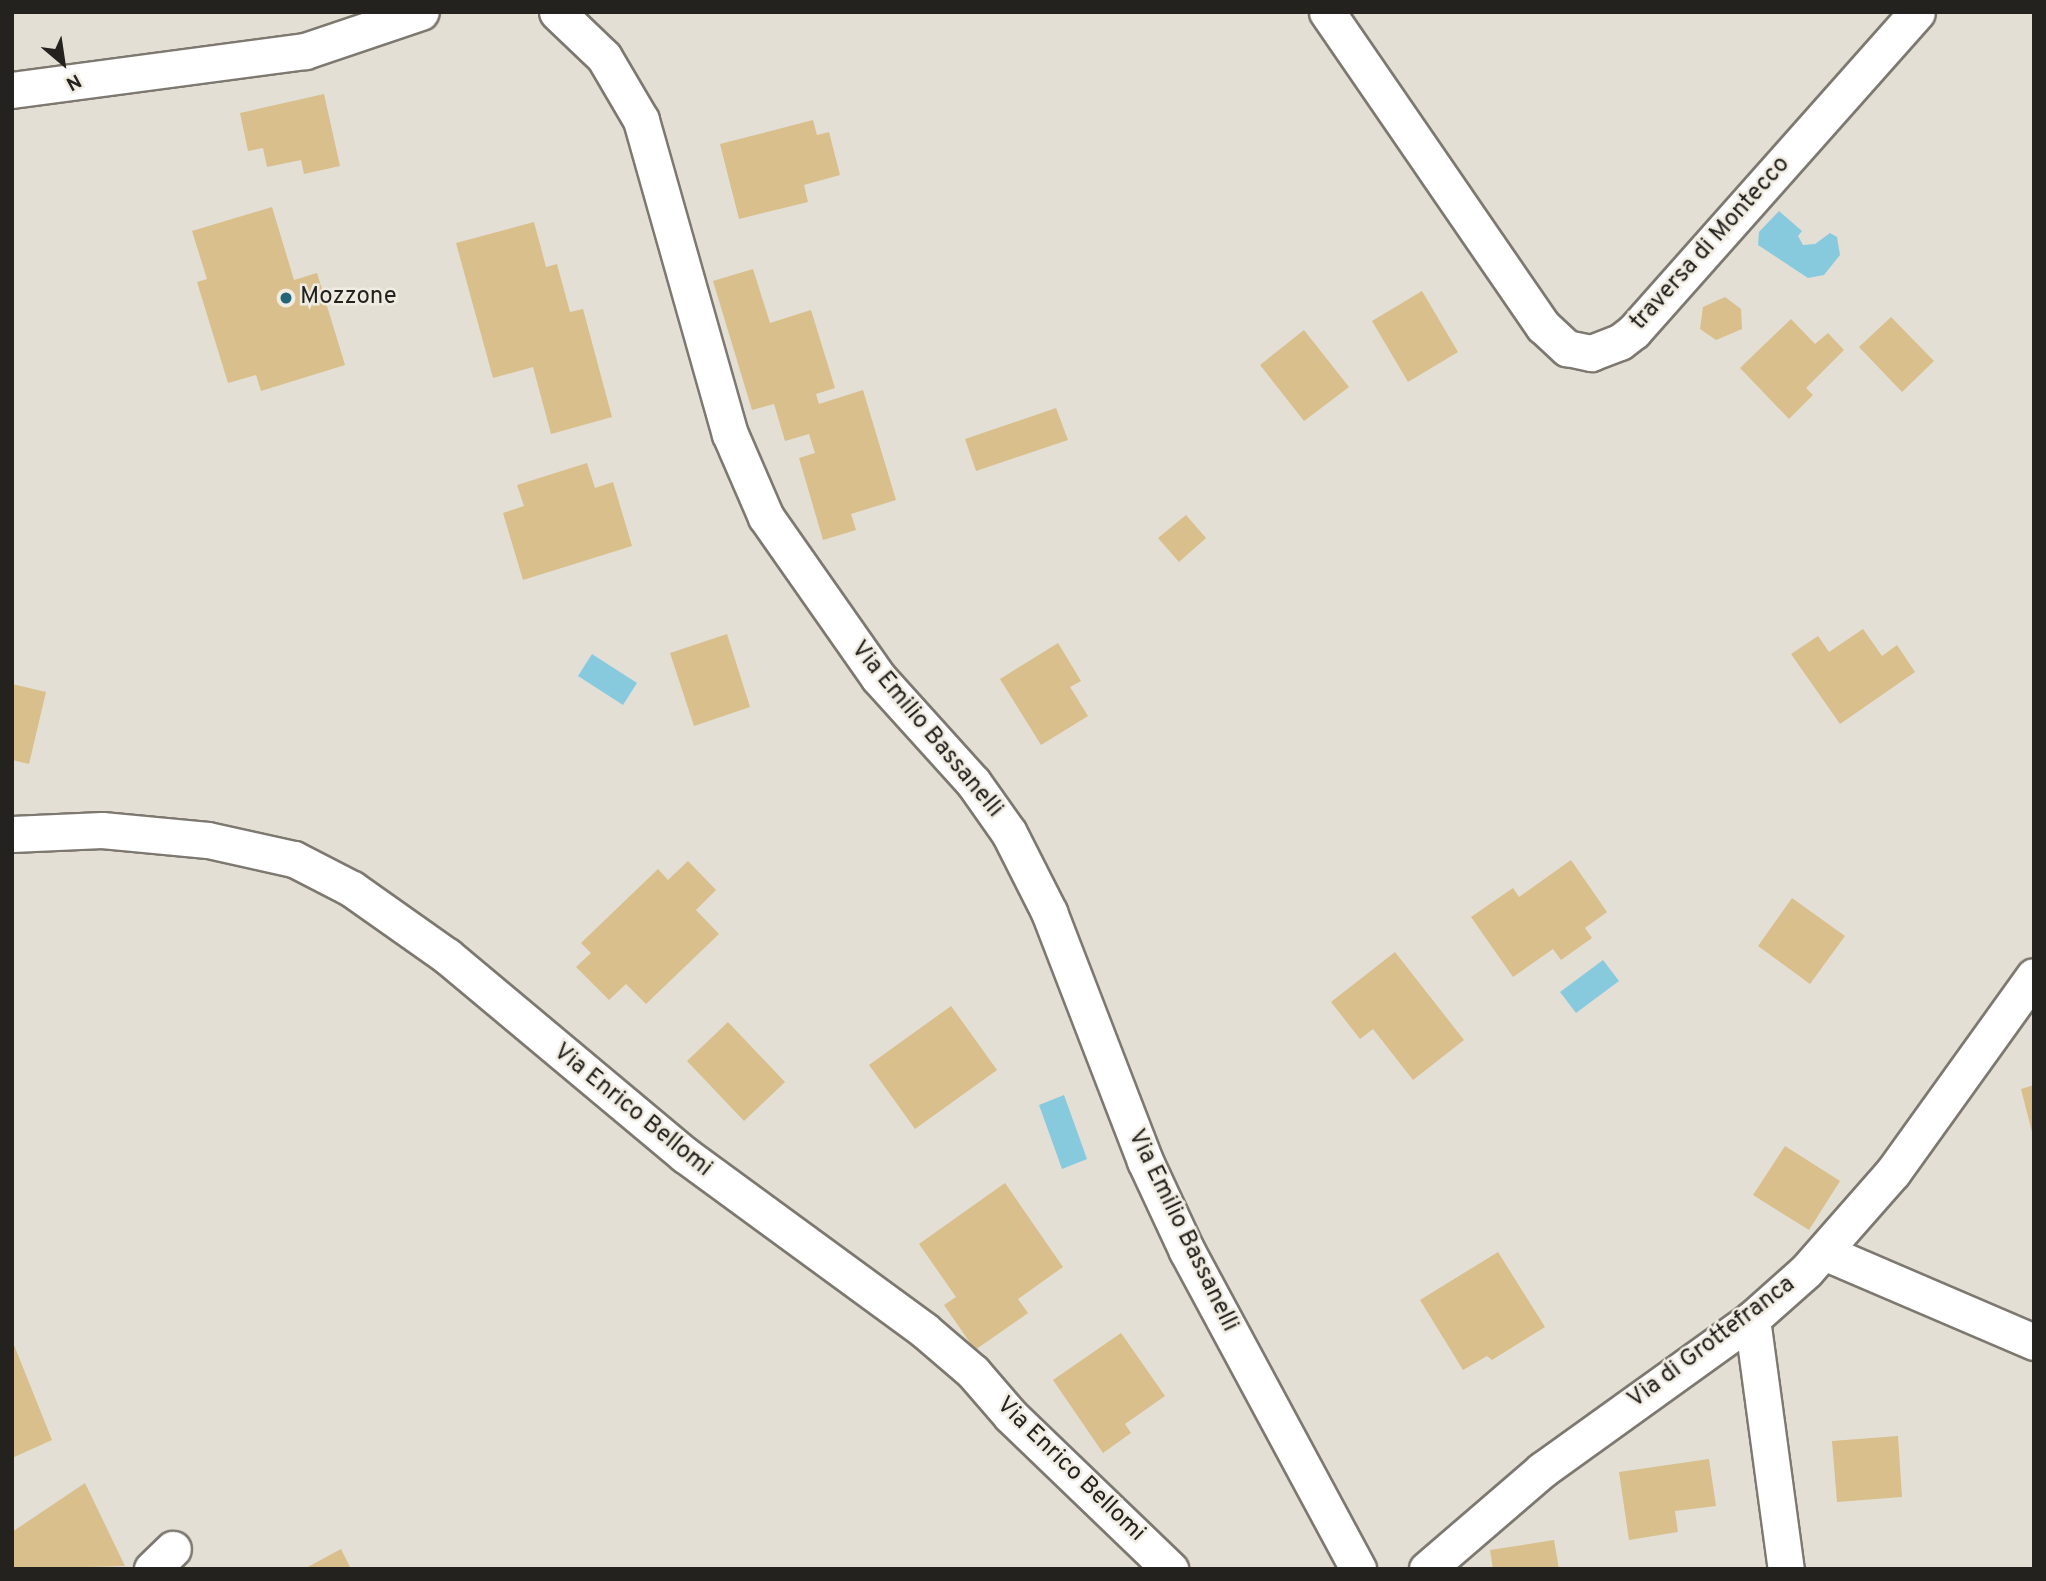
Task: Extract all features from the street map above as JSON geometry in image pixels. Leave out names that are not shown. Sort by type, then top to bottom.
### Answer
[{"type":"street","points":[[12,90],[305,51],[421,12]]},
{"type":"street","name":"Via Emilio Bassanelli","points":[[557,12],[611,66],[641,120],[730,434],[766,517],[872,668],[973,782],[1015,843],[1049,912],[1145,1161],[1187,1251],[1358,1569]]},
{"type":"street","name":"traversa di Montecco","points":[[1326,12],[1543,326],[1567,348],[1591,353],[1620,342],[1634,331],[1917,12]]},
{"type":"street","name":"Via Enrico Bellomi","points":[[12,834],[102,830],[208,840],[294,859],[352,889],[447,956],[685,1156],[924,1330],[973,1372],[1011,1416],[1170,1569]]},
{"type":"street","name":"Via di Grottefranca","points":[[1427,1569],[1542,1470],[1752,1319],[1824,1252],[1893,1172],[2034,976]]},
{"type":"street","points":[[1824,1252],[2034,1342]]},
{"type":"street","points":[[1752,1319],[1786,1569]]},
{"type":"water","points":[[1779,211],[1802,231],[1798,236],[1803,245],[1815,244],[1830,233],[1837,237],[1840,255],[1824,275],[1808,278],[1758,245],[1759,232]]},
{"type":"water","points":[[592,654],[637,683],[623,705],[578,676]]},
{"type":"water","points":[[1603,960],[1619,981],[1576,1013],[1560,992]]},
{"type":"water","points":[[1064,1095],[1087,1159],[1062,1169],[1039,1105]]},
{"type":"building","points":[[324,94],[340,166],[304,174],[301,160],[267,167],[263,148],[248,151],[240,113]]},
{"type":"building","points":[[813,120],[817,135],[829,132],[840,175],[804,185],[808,202],[739,219],[720,144]]},
{"type":"building","points":[[272,207],[294,280],[317,273],[345,365],[261,391],[256,375],[228,383],[197,282],[207,279],[192,231]]},
{"type":"building","points":[[534,222],[546,267],[557,264],[570,312],[583,309],[612,417],[551,434],[533,367],[493,378],[456,243]]},
{"type":"building","points":[[753,269],[770,323],[811,310],[835,388],[816,394],[819,404],[863,390],[896,500],[851,514],[856,530],[823,540],[799,458],[815,453],[809,434],[785,441],[774,404],[752,410],[713,281]]},
{"type":"building","points":[[1422,291],[1458,352],[1408,382],[1372,321]]},
{"type":"building","points":[[1725,297],[1741,309],[1742,329],[1716,340],[1700,329],[1703,307]]},
{"type":"building","points":[[1891,317],[1934,361],[1902,392],[1859,347]]},
{"type":"building","points":[[1791,319],[1815,344],[1828,333],[1844,350],[1806,388],[1813,395],[1789,419],[1740,368]]},
{"type":"building","points":[[1304,330],[1349,387],[1304,421],[1260,365]]},
{"type":"building","points":[[1056,408],[1068,440],[976,471],[965,439]]},
{"type":"building","points":[[587,463],[595,488],[613,482],[632,546],[523,580],[503,513],[524,506],[517,485]]},
{"type":"building","points":[[1186,515],[1206,538],[1179,562],[1158,538]]},
{"type":"building","points":[[1863,629],[1882,656],[1897,645],[1915,672],[1840,724],[1791,654],[1818,636],[1829,652]]},
{"type":"building","points":[[727,634],[750,707],[694,726],[670,653]]},
{"type":"building","points":[[1058,643],[1081,681],[1070,687],[1088,716],[1041,745],[1000,679]]},
{"type":"building","points":[[12,684],[46,692],[29,764],[12,760]]},
{"type":"building","points":[[1571,860],[1607,912],[1585,928],[1592,938],[1561,960],[1553,949],[1513,977],[1471,917],[1513,888],[1519,897]]},
{"type":"building","points":[[688,861],[716,890],[696,910],[719,934],[646,1004],[626,984],[609,1000],[576,967],[591,953],[581,943],[658,869],[668,880]]},
{"type":"building","points":[[1792,898],[1845,936],[1810,984],[1758,946]]},
{"type":"building","points":[[1395,952],[1464,1040],[1413,1080],[1373,1029],[1360,1039],[1331,1002]]},
{"type":"building","points":[[951,1006],[997,1070],[915,1129],[869,1065]]},
{"type":"building","points":[[728,1022],[785,1082],[744,1121],[687,1061]]},
{"type":"building","points":[[2034,1085],[2034,1136],[2033,1136],[2021,1089]]},
{"type":"building","points":[[1785,1146],[1840,1181],[1809,1230],[1753,1195]]},
{"type":"building","points":[[1005,1183],[1063,1267],[1018,1299],[1028,1313],[975,1350],[944,1305],[956,1297],[919,1244]]},
{"type":"building","points":[[1498,1252],[1545,1327],[1492,1360],[1487,1356],[1463,1370],[1420,1300]]},
{"type":"building","points":[[1121,1333],[1165,1396],[1125,1424],[1131,1433],[1103,1453],[1053,1380]]},
{"type":"building","points":[[14,1345],[52,1440],[12,1458],[12,1346]]},
{"type":"building","points":[[1898,1436],[1902,1497],[1837,1502],[1832,1441]]},
{"type":"building","points":[[1709,1459],[1716,1506],[1675,1511],[1678,1532],[1629,1540],[1619,1472]]},
{"type":"building","points":[[85,1483],[125,1566],[12,1569],[12,1532]]},
{"type":"building","points":[[1554,1540],[1559,1569],[1493,1569],[1490,1550]]},
{"type":"building","points":[[341,1549],[351,1569],[304,1569]]},
{"type":"place","name":"Mozzone","points":[[286,298]]}]
